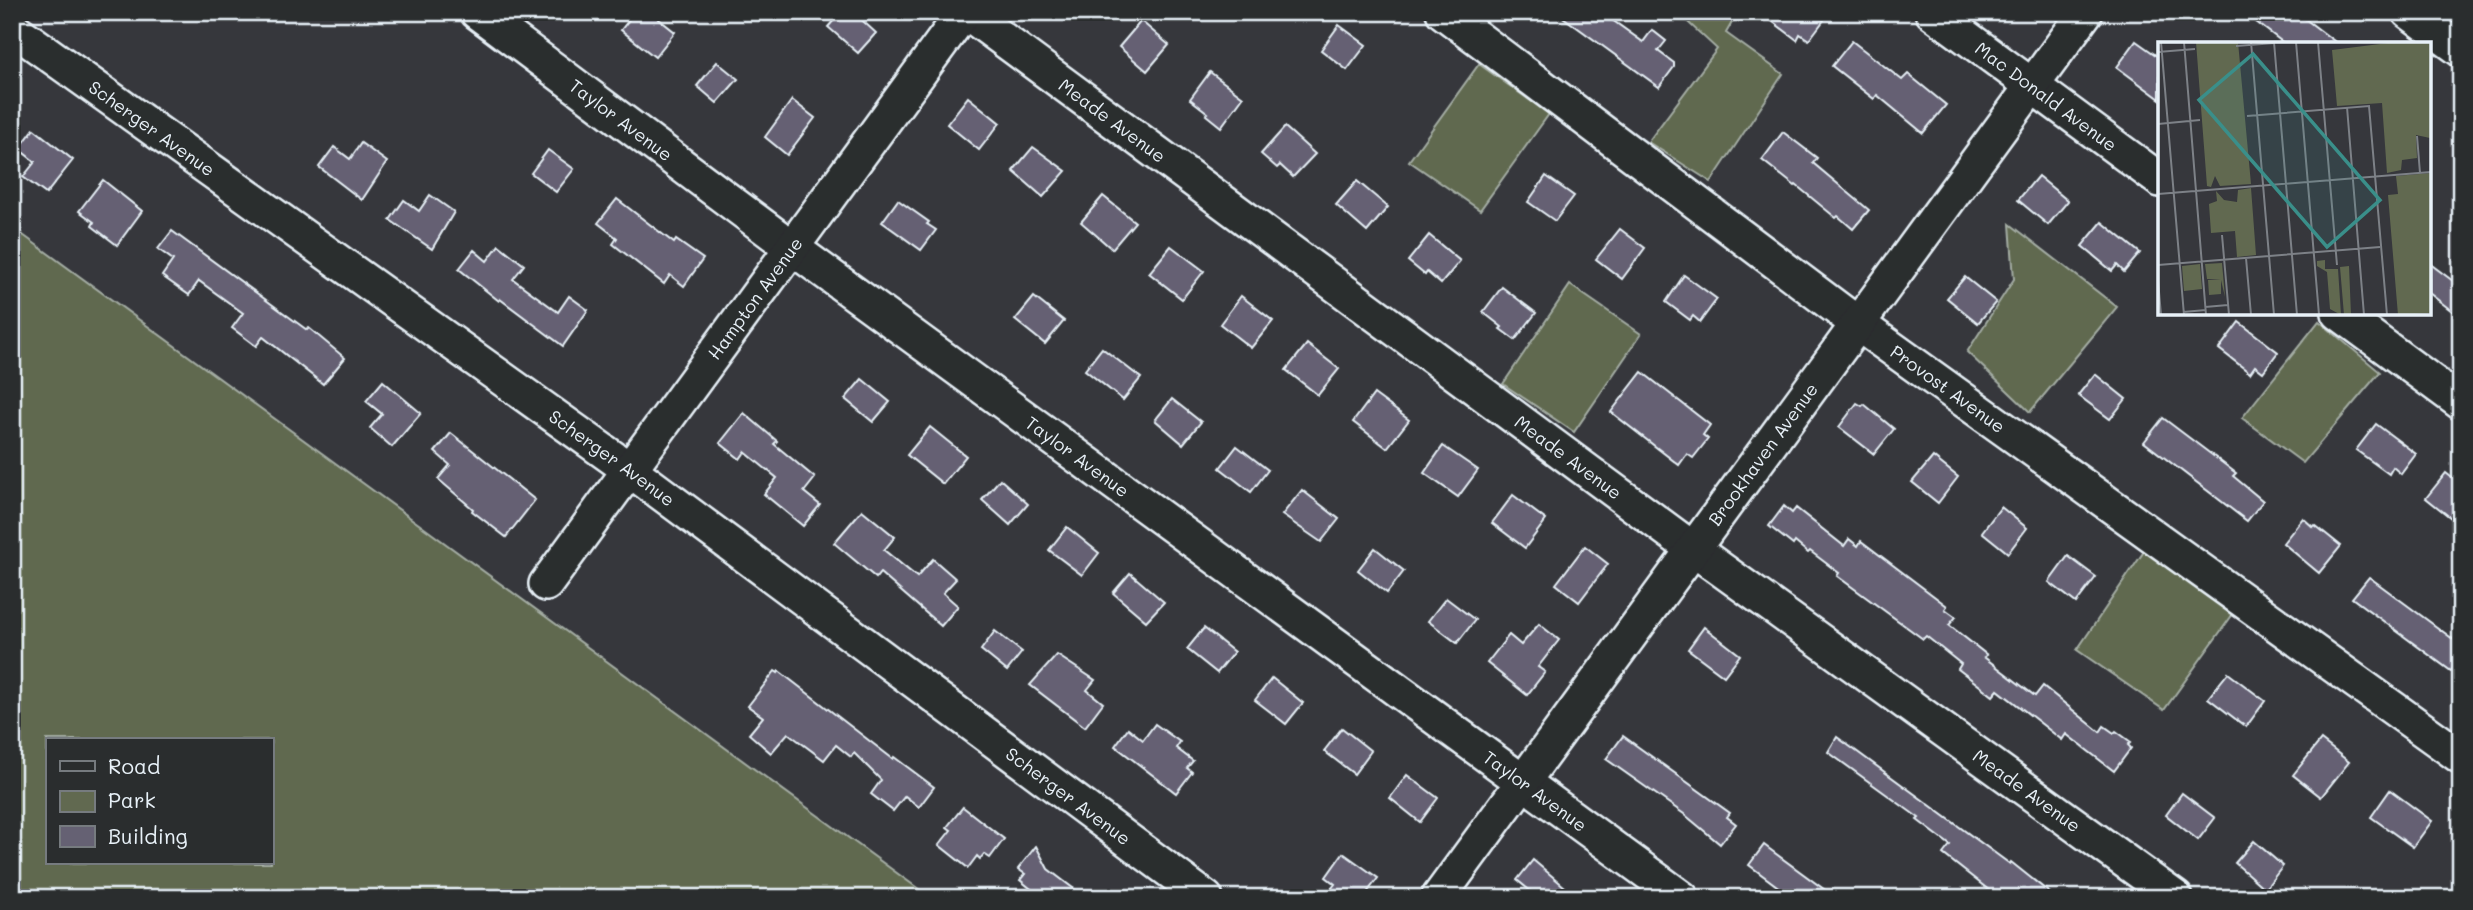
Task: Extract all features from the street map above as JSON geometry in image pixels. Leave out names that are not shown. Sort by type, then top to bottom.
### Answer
[{"type":"street","name":"Taylor Avenue","points":[[477,12],[791,247],[1682,898]]},
{"type":"street","name":"Hampton Avenue","points":[[547,584],[965,12]]},
{"type":"street","name":"Meade Avenue","points":[[965,12],[1693,549],[2176,898]]},
{"type":"street","name":"Provost Avenue","points":[[1443,12],[1858,324],[2461,757]]},
{"type":"street","name":"Mac Donald Avenue","points":[[1932,12],[2158,179]]},
{"type":"street","name":"Brookhaven Avenue","points":[[1438,898],[2086,12]]},
{"type":"street","points":[[2409,12],[2461,50]]},
{"type":"street","name":"Scherger Avenue","points":[[12,28],[630,470],[1206,898]]},
{"type":"street","points":[[2342,315],[2461,403]]},
{"type":"green space","points":[[1677,12],[1738,12],[1726,33],[1783,74],[1711,182],[1648,142],[1717,49]]},
{"type":"green space","points":[[1479,64],[1549,114],[1480,210],[1409,161]]},
{"type":"green space","points":[[2010,224],[2117,307],[2030,412],[1967,352],[2014,279]]},
{"type":"green space","points":[[12,227],[931,898],[12,898]]},
{"type":"green space","points":[[1570,285],[1641,334],[1574,432],[1503,384]]},
{"type":"green space","points":[[2319,321],[2380,372],[2303,463],[2242,418]]},
{"type":"green space","points":[[2147,547],[2233,614],[2164,710],[2077,650]]},
{"type":"building","points":[[635,12],[650,12],[675,32],[655,57],[621,30]]},
{"type":"building","points":[[841,12],[853,12],[876,33],[858,53],[828,27]]},
{"type":"building","points":[[1556,12],[1601,12],[1643,42],[1652,30],[1666,41],[1658,51],[1674,63],[1674,67],[1659,87]]},
{"type":"building","points":[[1760,12],[1813,12],[1824,20],[1809,40],[1800,34],[1797,40]]},
{"type":"building","points":[[2243,12],[2296,12],[2335,42],[2282,42]]},
{"type":"building","points":[[1141,21],[1169,45],[1147,71],[1119,47]]},
{"type":"building","points":[[1339,25],[1366,45],[1347,70],[1321,50]]},
{"type":"building","points":[[1852,41],[1902,80],[1908,74],[1946,105],[1923,133],[1877,95],[1874,99],[1832,66]]},
{"type":"building","points":[[2136,41],[2158,57],[2158,98],[2117,67]]},
{"type":"building","points":[[717,62],[738,79],[717,103],[697,86]]},
{"type":"building","points":[[1210,72],[1243,97],[1221,127],[1190,99]]},
{"type":"building","points":[[968,97],[1000,123],[979,150],[947,124]]},
{"type":"building","points":[[792,100],[815,118],[787,155],[765,137]]},
{"type":"building","points":[[1285,127],[1315,154],[1293,177],[1280,165],[1277,168],[1261,154]]},
{"type":"building","points":[[34,129],[73,160],[46,194],[23,177],[35,162],[19,149]]},
{"type":"building","points":[[1783,132],[1817,158],[1813,163],[1869,210],[1853,229],[1762,160]]},
{"type":"building","points":[[361,143],[387,162],[362,200],[319,167],[334,147],[350,159]]},
{"type":"building","points":[[1033,147],[1066,171],[1043,197],[1013,171]]},
{"type":"building","points":[[548,150],[574,169],[556,192],[531,173]]},
{"type":"building","points":[[1546,176],[1574,196],[1555,221],[1528,202]]},
{"type":"building","points":[[2038,176],[2068,201],[2048,225],[2018,200]]},
{"type":"building","points":[[103,180],[142,211],[117,245],[92,226],[94,222],[79,211]]},
{"type":"building","points":[[1357,181],[1388,207],[1367,232],[1336,205]]},
{"type":"building","points":[[430,195],[454,212],[432,249],[390,220],[404,200],[419,211]]},
{"type":"building","points":[[1103,196],[1135,222],[1112,249],[1081,222]]},
{"type":"building","points":[[617,199],[674,243],[676,240],[703,259],[684,286],[670,275],[664,284],[613,244],[617,238],[598,223]]},
{"type":"building","points":[[898,200],[936,230],[921,250],[882,222]]},
{"type":"building","points":[[2102,222],[2140,253],[2124,272],[2117,265],[2112,271],[2082,246]]},
{"type":"building","points":[[1620,229],[1645,248],[1622,279],[1596,259]]},
{"type":"building","points":[[172,231],[307,330],[309,328],[345,358],[323,384],[263,337],[256,346],[232,328],[243,313],[199,281],[189,295],[162,276],[173,260],[158,249]]},
{"type":"building","points":[[1429,235],[1460,261],[1441,284],[1408,261]]},
{"type":"building","points":[[499,245],[524,265],[513,279],[558,312],[569,296],[588,310],[563,346],[459,269],[474,250],[487,261]]},
{"type":"building","points":[[1171,246],[1204,271],[1182,299],[1149,273]]},
{"type":"building","points":[[2431,264],[2461,287],[2461,318],[2431,295]]},
{"type":"building","points":[[1684,275],[1717,299],[1700,322],[1693,316],[1690,320],[1666,302]]},
{"type":"building","points":[[1965,277],[1996,302],[1978,323],[1947,298]]},
{"type":"building","points":[[1502,287],[1536,313],[1515,340],[1483,312]]},
{"type":"building","points":[[1241,296],[1273,321],[1251,348],[1220,324]]},
{"type":"building","points":[[1034,297],[1064,321],[1045,344],[1015,320]]},
{"type":"building","points":[[2239,322],[2278,352],[2263,372],[2255,366],[2250,373],[2219,349]]},
{"type":"building","points":[[1307,344],[1339,369],[1318,395],[1286,370]]},
{"type":"building","points":[[1102,348],[1141,378],[1123,400],[1085,370]]},
{"type":"building","points":[[1642,372],[1710,425],[1703,435],[1708,439],[1693,458],[1687,454],[1679,465],[1611,412]]},
{"type":"building","points":[[2095,374],[2126,399],[2110,419],[2078,395]]},
{"type":"building","points":[[862,379],[890,402],[873,422],[845,399]]},
{"type":"building","points":[[383,381],[421,413],[392,447],[370,428],[382,414],[366,401]]},
{"type":"building","points":[[1374,394],[1409,420],[1387,448],[1353,422]]},
{"type":"building","points":[[1172,399],[1201,422],[1183,444],[1155,420]]},
{"type":"building","points":[[1857,403],[1862,406],[1864,404],[1894,429],[1874,454],[1839,427]]},
{"type":"building","points":[[744,413],[777,441],[774,444],[815,478],[804,492],[820,505],[803,526],[764,494],[777,478],[745,452],[740,459],[720,443]]},
{"type":"building","points":[[2163,418],[2236,473],[2233,476],[2263,501],[2247,521],[2144,442]]},
{"type":"building","points":[[2376,424],[2416,454],[2401,474],[2393,467],[2389,474],[2356,450]]},
{"type":"building","points":[[930,427],[966,456],[943,484],[907,455]]},
{"type":"building","points":[[451,433],[535,500],[506,537],[472,511],[473,509],[438,479],[450,465],[435,452]]},
{"type":"building","points":[[1237,446],[1268,470],[1251,492],[1220,468]]},
{"type":"building","points":[[1443,446],[1478,470],[1458,497],[1424,473]]},
{"type":"building","points":[[1933,457],[1958,477],[1938,503],[1912,482]]},
{"type":"building","points":[[2446,473],[2461,485],[2461,526],[2426,498]]},
{"type":"building","points":[[1000,479],[1028,504],[1010,525],[982,500]]},
{"type":"building","points":[[1302,490],[1339,519],[1321,542],[1282,515]]},
{"type":"building","points":[[1513,495],[1546,520],[1525,548],[1492,523]]},
{"type":"building","points":[[1784,506],[1792,513],[1796,508],[1844,546],[1849,539],[1858,546],[1861,541],[1947,606],[1945,609],[1956,617],[1949,625],[1987,655],[1984,657],[2035,696],[2043,686],[2100,732],[2104,726],[2131,742],[2128,745],[2131,748],[2114,771],[2066,734],[2062,740],[1998,690],[1993,696],[1958,669],[1961,664],[1926,636],[1923,639],[1837,576],[1839,573],[1810,551],[1808,553],[1795,542],[1793,545],[1769,526]]},
{"type":"building","points":[[2001,507],[2027,528],[2008,553],[1982,532]]},
{"type":"building","points":[[862,510],[895,537],[884,550],[917,577],[933,559],[956,579],[943,593],[958,606],[941,626],[880,573],[876,578],[834,543]]},
{"type":"building","points":[[2303,518],[2341,546],[2319,573],[2283,543]]},
{"type":"building","points":[[1067,527],[1099,553],[1082,575],[1049,550]]},
{"type":"building","points":[[1585,546],[1608,564],[1579,602],[1556,584]]},
{"type":"building","points":[[1375,548],[1404,571],[1387,593],[1358,570]]},
{"type":"building","points":[[2068,556],[2096,577],[2076,603],[2049,582]]},
{"type":"building","points":[[1130,573],[1164,602],[1146,621],[1113,593]]},
{"type":"building","points":[[2369,577],[2461,645],[2461,658],[2451,671],[2352,598]]},
{"type":"building","points":[[1446,598],[1475,620],[1457,643],[1428,621]]},
{"type":"building","points":[[1539,624],[1559,640],[1538,667],[1545,672],[1527,695],[1487,663],[1509,635],[1521,645]]},
{"type":"building","points":[[1704,627],[1740,655],[1724,676],[1688,649]]},
{"type":"building","points":[[1204,628],[1234,652],[1217,673],[1187,649]]},
{"type":"building","points":[[995,631],[1022,652],[1007,671],[981,650]]},
{"type":"building","points":[[1057,655],[1095,680],[1087,690],[1103,703],[1085,727],[1030,685]]},
{"type":"building","points":[[775,671],[779,671],[893,759],[894,757],[934,787],[919,807],[905,796],[893,811],[871,794],[881,780],[854,753],[851,757],[836,745],[824,760],[788,733],[771,753],[749,734],[763,717],[748,706]]},
{"type":"building","points":[[2228,673],[2265,701],[2246,727],[2208,698]]},
{"type":"building","points":[[1272,678],[1303,703],[1286,724],[1255,700]]},
{"type":"building","points":[[1155,724],[1180,742],[1176,748],[1193,761],[1187,768],[1192,772],[1176,793],[1115,746],[1128,728],[1143,740]]},
{"type":"building","points":[[1342,728],[1371,751],[1354,774],[1324,751]]},
{"type":"building","points":[[1623,736],[1730,813],[1727,817],[1736,824],[1720,844],[1684,814],[1606,759]]},
{"type":"building","points":[[1837,737],[2010,864],[2011,862],[2056,898],[1999,898],[1943,854],[1950,845],[1917,820],[1919,818],[1828,752]]},
{"type":"building","points":[[2321,740],[2349,762],[2321,797],[2293,775]]},
{"type":"building","points":[[1407,775],[1438,798],[1420,822],[1390,798]]},
{"type":"building","points":[[2390,790],[2432,821],[2413,847],[2371,817]]},
{"type":"building","points":[[2182,793],[2215,818],[2198,840],[2166,815]]},
{"type":"building","points":[[963,807],[1004,839],[990,858],[984,854],[980,859],[977,856],[968,868],[939,845],[951,830],[947,827]]},
{"type":"building","points":[[2254,841],[2283,866],[2265,889],[2235,863]]},
{"type":"building","points":[[1764,845],[1836,898],[1793,898],[1749,865]]},
{"type":"building","points":[[1036,846],[1048,869],[1086,898],[1024,898],[1031,889],[1020,880],[1025,874],[1018,869]]},
{"type":"building","points":[[1343,853],[1378,878],[1363,898],[1324,898],[1335,884],[1326,877]]},
{"type":"building","points":[[1533,860],[1578,898],[1539,898],[1517,880]]}]
